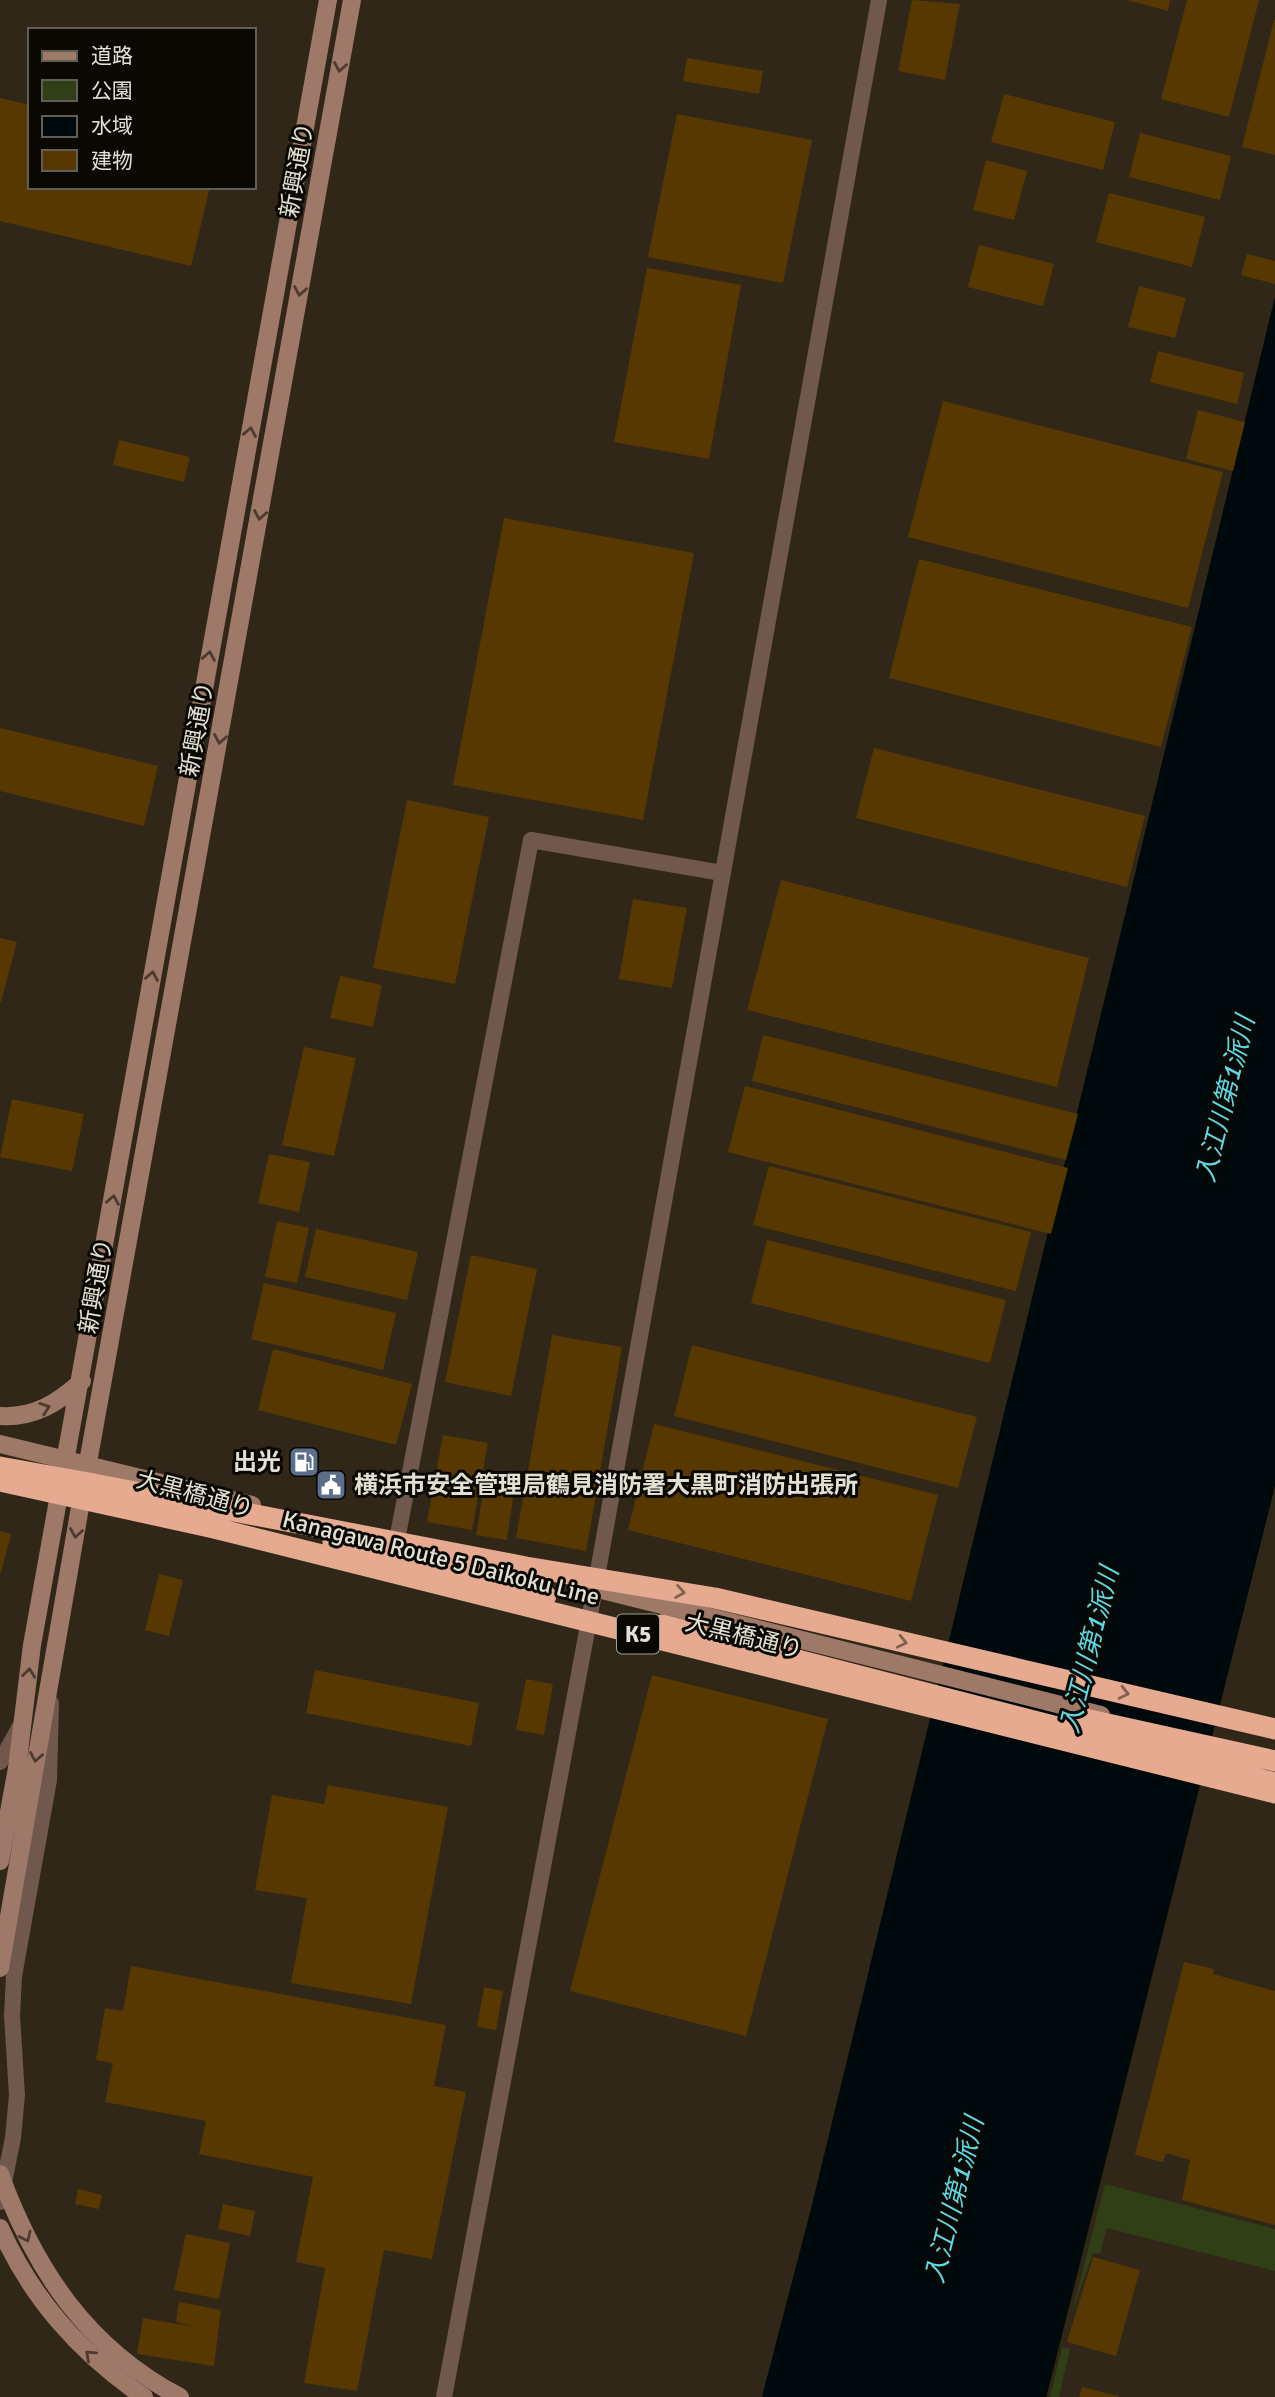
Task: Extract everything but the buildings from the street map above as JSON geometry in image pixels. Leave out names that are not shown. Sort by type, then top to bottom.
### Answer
[{"type":"highway","name":"Kanagawa Route 5 Daikoku Line","points":[[0,1468],[79,1481],[829,1667]]},
{"type":"highway","name":"Kanagawa Route 5 Daikoku Line","points":[[0,1481],[214,1528],[1275,1793]]},
{"type":"highway","points":[[79,1481],[526,1567],[715,1598],[1275,1728]]},
{"type":"highway","points":[[829,1667],[1096,1721],[1275,1761]]},
{"type":"highway","name":"K5","points":[[829,1667],[1275,1785]]},
{"type":"street","name":"新興通り","points":[[79,1481],[68,1460],[328,0]]},
{"type":"street","name":"新興通り","points":[[79,1481],[352,0]]},
{"type":"street","points":[[444,2397],[596,1588],[879,0]]},
{"type":"street","points":[[397,1540],[531,840],[722,873]]},
{"type":"street","points":[[0,1416],[18,1417],[57,1404],[82,1381]]},
{"type":"street","name":"大黒橋通り","points":[[0,1444],[68,1460],[79,1481],[589,1621],[804,1677],[1275,1785]]},
{"type":"street","points":[[0,1968],[50,1679],[79,1481]]},
{"type":"street","points":[[0,1861],[33,1645],[79,1481]]},
{"type":"street","name":"大黒橋通り","points":[[79,1481],[397,1540],[933,1674],[1275,1755]]},
{"type":"street","points":[[0,2202],[12,2149],[17,2095],[12,2017],[14,1976],[50,1769],[50,1679]]},
{"type":"street","points":[[0,1762],[23,1721]]},
{"type":"street","points":[[0,2174],[31,2249],[48,2279],[70,2307],[129,2364],[180,2397]]},
{"type":"street","points":[[0,2228],[16,2263],[63,2329],[88,2354],[144,2397]]},
{"type":"shaded area","points":[[0,0],[1275,0],[1275,297],[811,2209],[762,2397],[0,2397]]},
{"type":"shaded area","points":[[1275,1486],[1275,2397],[1047,2397]]},
{"type":"green space","points":[[1105,2184],[1275,2229],[1275,2271],[1107,2228],[1100,2253],[1093,2253],[1071,2316]]},
{"type":"green space","points":[[1062,2347],[1070,2349],[1059,2397],[1050,2397]]},
{"type":"water","name":"入江川第1派川","points":[[1275,297],[1275,1486],[1046,2397],[762,2397],[811,2209]]},
{"type":"place","name":"出光","points":[[304,1462]]},
{"type":"place","name":"横浜市安全管理局鶴見消防署大黒町消防出張所","points":[[331,1485]]}]
